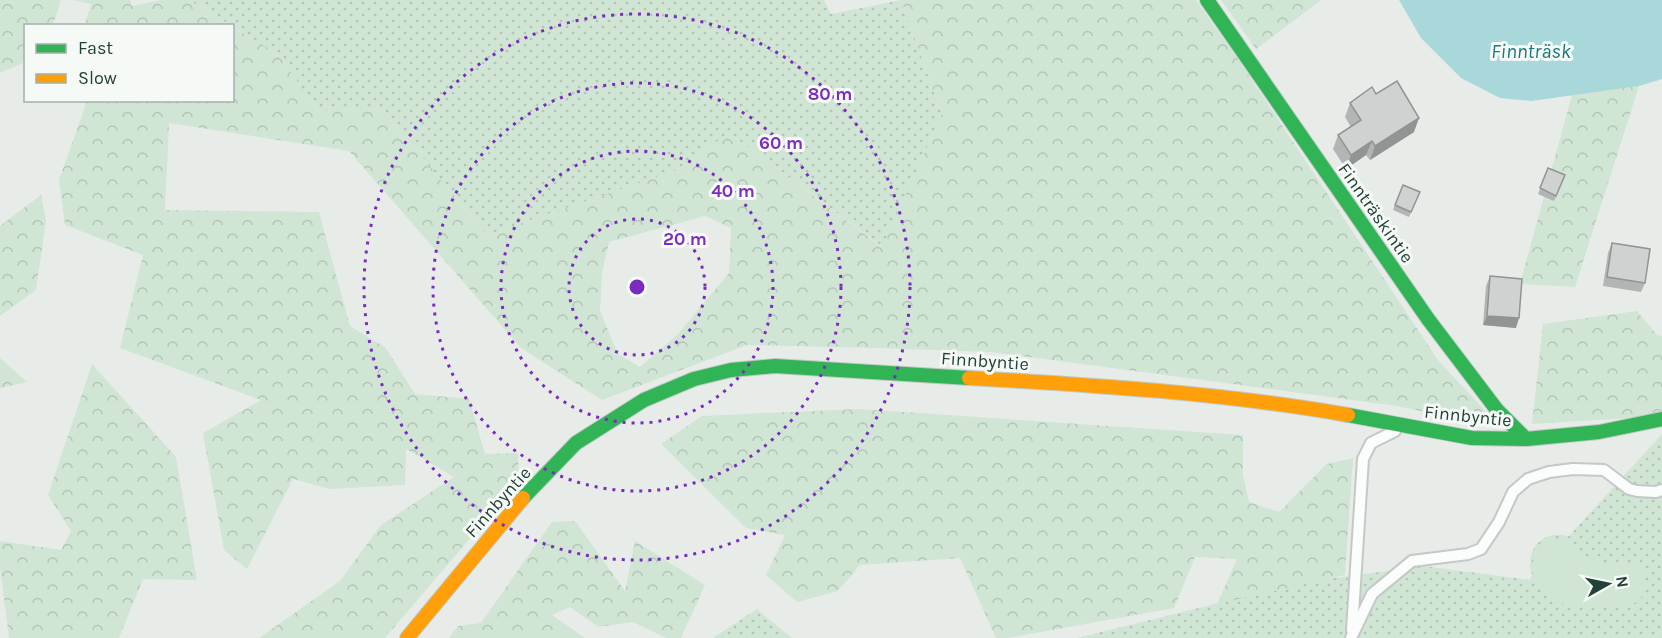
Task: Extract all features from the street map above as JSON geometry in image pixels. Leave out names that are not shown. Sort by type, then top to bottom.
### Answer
[{"type":"street","name":"Finnträskintie","points":[[1207,0],[1428,319],[1497,410],[1526,439]]},
{"type":"street","name":"Finnbyntie","points":[[407,638],[527,494],[576,443],[644,400],[694,379],[731,370],[775,366],[1183,394],[1290,405],[1472,438],[1526,439],[1599,432],[1662,419]]},
{"type":"lane","points":[[1351,638],[1363,459],[1371,443],[1403,426]]},
{"type":"lane","points":[[1351,638],[1372,594],[1412,561],[1468,554],[1481,549],[1499,522],[1512,492],[1528,479],[1549,472],[1573,469],[1604,470],[1629,489],[1656,492],[1662,490]]},
{"type":"green space","points":[[0,0],[61,0],[53,24],[24,24],[24,62],[0,73]]},
{"type":"green space","points":[[72,0],[130,0],[132,6],[162,0],[189,0],[228,24],[85,24],[91,4]]},
{"type":"green space","points":[[189,0],[824,0],[831,14],[901,0],[942,114],[883,247],[729,133],[677,170],[487,235],[381,108],[318,111],[278,54],[234,27],[234,24],[229,24]]},
{"type":"green space","points":[[901,0],[1196,0],[1238,59],[1438,360],[1490,416],[1478,423],[1397,406],[991,352],[747,345],[602,400],[521,348],[349,151],[169,123],[165,210],[319,212],[350,326],[385,347],[415,394],[469,399],[485,454],[518,453],[519,481],[385,638],[259,638],[340,581],[381,525],[454,477],[406,449],[405,485],[330,489],[293,479],[247,569],[224,550],[203,433],[261,400],[120,348],[143,255],[65,225],[59,180],[87,102],[234,102],[234,28],[278,54],[318,111],[381,108],[487,235],[677,170],[729,133],[882,247],[942,114]],"holes":[[[705,216],[731,228],[729,273],[678,334],[640,367],[618,354],[600,311],[602,273],[609,242]]]},
{"type":"green space","points":[[1221,0],[1321,0],[1256,49]]},
{"type":"green space","points":[[1639,86],[1575,287],[1520,284],[1572,95]]},
{"type":"green space","points":[[41,195],[46,221],[36,290],[0,316],[0,226]]},
{"type":"green space","points":[[1637,311],[1657,335],[1662,336],[1662,416],[1532,424],[1543,324]]},
{"type":"green space","points":[[0,358],[27,382],[0,388]]},
{"type":"green space","points":[[92,364],[176,457],[197,580],[143,579],[119,638],[9,638],[0,568],[0,541],[61,550],[71,531],[48,495]]},
{"type":"green space","points":[[859,409],[1243,435],[1243,475],[1249,502],[1279,512],[1327,464],[1353,458],[1345,575],[1217,604],[1237,559],[1195,557],[1174,608],[1008,638],[996,638],[960,558],[860,565],[838,591],[797,602],[766,575],[785,535],[746,528],[661,444],[702,416]]},
{"type":"green space","points":[[1662,434],[1662,638],[1077,638],[1305,582],[1424,566],[1529,580],[1532,576],[1531,556],[1541,540],[1554,535],[1568,537]]},
{"type":"green space","points":[[575,521],[625,591],[635,541],[705,585],[681,638],[666,638],[633,622],[598,627],[570,607],[552,615],[585,638],[449,638],[458,626],[481,623],[552,522]]},
{"type":"green space","points":[[1557,538],[1603,563],[1632,563],[1641,566],[1645,581],[1644,592],[1639,600],[1632,605],[1622,607],[1598,608],[1565,604],[1548,596],[1534,579],[1533,561],[1545,545]]},
{"type":"green space","points":[[757,609],[792,638],[713,638]]},
{"type":"water","name":"Finnträsk","points":[[1399,0],[1662,0],[1662,79],[1639,86],[1531,101],[1500,98],[1461,78],[1421,38]]},
{"type":"building","points":[[1397,81],[1419,118],[1375,146],[1372,141],[1351,155],[1338,135],[1361,120],[1350,103],[1372,87],[1376,94]]},
{"type":"building","points":[[1548,168],[1565,175],[1556,196],[1540,188]]},
{"type":"building","points":[[1403,185],[1420,192],[1411,212],[1395,205]]},
{"type":"building","points":[[1612,243],[1650,249],[1645,283],[1607,277]]},
{"type":"building","points":[[1490,276],[1522,279],[1519,318],[1487,316]]},
{"type":"traffic: fast","points":[[1207,0],[1428,319],[1497,410],[1526,439]]},
{"type":"traffic: fast","points":[[523,498],[576,443],[644,400],[694,379],[731,370],[775,366],[969,378]]},
{"type":"traffic: fast","points":[[1348,415],[1472,438],[1526,439],[1599,432],[1662,419]]},
{"type":"traffic: slow","points":[[969,378],[1206,395],[1348,415]]},
{"type":"traffic: slow","points":[[407,638],[523,498]]}]
